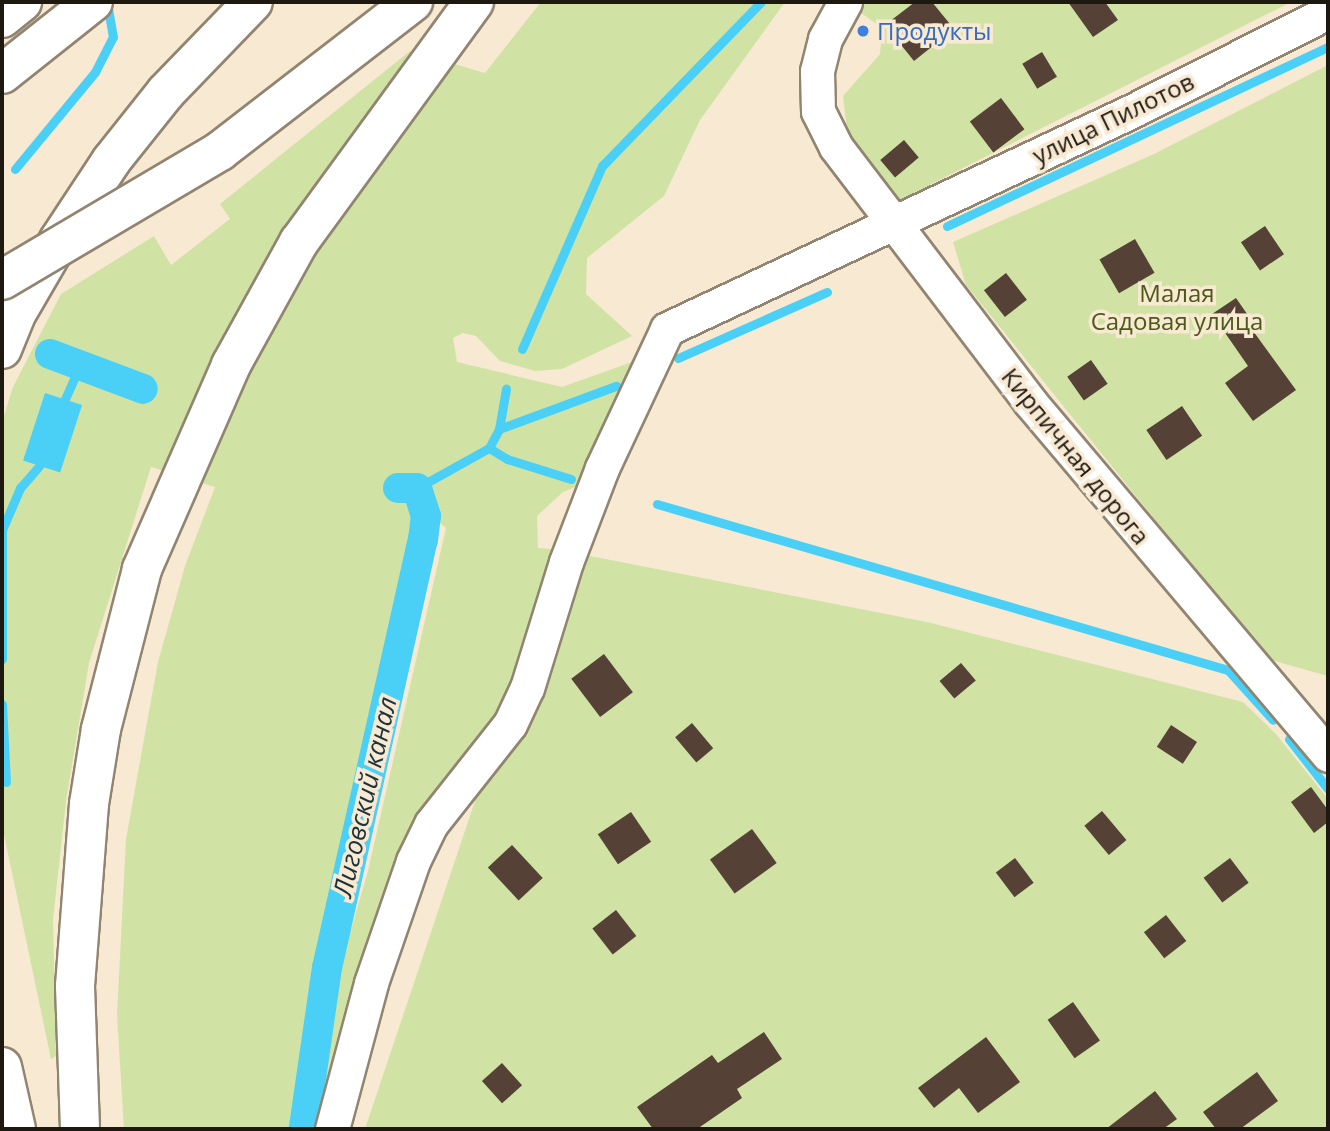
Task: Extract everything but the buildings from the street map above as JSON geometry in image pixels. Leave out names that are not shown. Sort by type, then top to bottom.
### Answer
[{"type":"main road","points":[[2,18],[22,2]]},
{"type":"main road","points":[[2,74],[93,2]]},
{"type":"main road","points":[[2,349],[15,316],[59,240],[111,161],[166,92],[253,2]]},
{"type":"main road","points":[[2,280],[220,151],[413,2]]},
{"type":"main road","points":[[80,1129],[75,986],[89,804],[119,648],[142,569],[231,365],[299,242],[474,2]]},
{"type":"main road","points":[[2,1067],[16,1129]]},
{"type":"street","name":"Кирпичная дорога","points":[[845,2],[825,39],[817,71],[818,111],[836,147],[896,222],[1030,401],[1328,755]]},
{"type":"street","name":"улица Пилотов","points":[[332,1129],[371,983],[413,862],[431,824],[510,724],[527,688],[574,564],[603,468],[667,329],[896,222],[1328,12]]},
{"type":"green space","points":[[541,2],[785,2],[700,120],[664,196],[587,258],[586,294],[632,336],[562,369],[535,371],[500,361],[476,336],[463,333],[453,338],[457,362],[562,387],[646,357],[583,484],[563,492],[537,516],[538,548],[563,550],[520,685],[466,764],[325,1119],[326,1066],[338,974],[368,871],[446,528],[424,510],[301,1043],[297,1129],[124,1129],[117,1015],[126,839],[158,662],[185,566],[215,487],[151,467],[89,663],[66,801],[53,920],[56,1056],[51,1059],[2,825],[2,422],[13,387],[61,294],[154,236],[171,265],[230,219],[220,204],[410,51],[485,73]]},
{"type":"green space","points":[[846,2],[1291,2],[898,201],[848,138],[843,96],[880,54],[882,28]]},
{"type":"green space","name":"Малая Садовая улица","points":[[1328,65],[1328,676],[1267,659],[966,285],[953,242],[1154,154]]},
{"type":"green space","points":[[585,555],[927,622],[1243,702],[1276,734],[1328,799],[1328,1129],[365,1129],[477,795],[543,695]]},
{"type":"water","points":[[45,393],[82,405],[60,473],[23,461]]},
{"type":"waterway","points":[[15,169],[95,72],[113,37],[107,2]]},
{"type":"waterway","points":[[522,349],[602,166],[761,2]]},
{"type":"waterway","points":[[947,226],[1328,47]]},
{"type":"waterway","points":[[678,358],[827,292]]},
{"type":"waterway","name":"Лиговский канал","points":[[50,354],[143,389]]},
{"type":"waterway","points":[[65,399],[80,365]]},
{"type":"waterway","points":[[499,429],[616,386]]},
{"type":"waterway","points":[[417,488],[489,448],[499,429],[506,389]]},
{"type":"waterway","points":[[489,448],[507,459],[571,479]]},
{"type":"waterway","points":[[2,659],[2,530],[20,488],[39,466]]},
{"type":"waterway","name":"Лиговский канал","points":[[304,1127],[327,968],[423,540],[426,516],[417,488],[398,488]]},
{"type":"waterway","points":[[657,504],[1228,670],[1273,720]]},
{"type":"waterway","points":[[2,704],[6,782]]},
{"type":"waterway","points":[[1289,739],[1328,789]]},
{"type":"place","name":"Продукты","points":[[863,31]]}]
